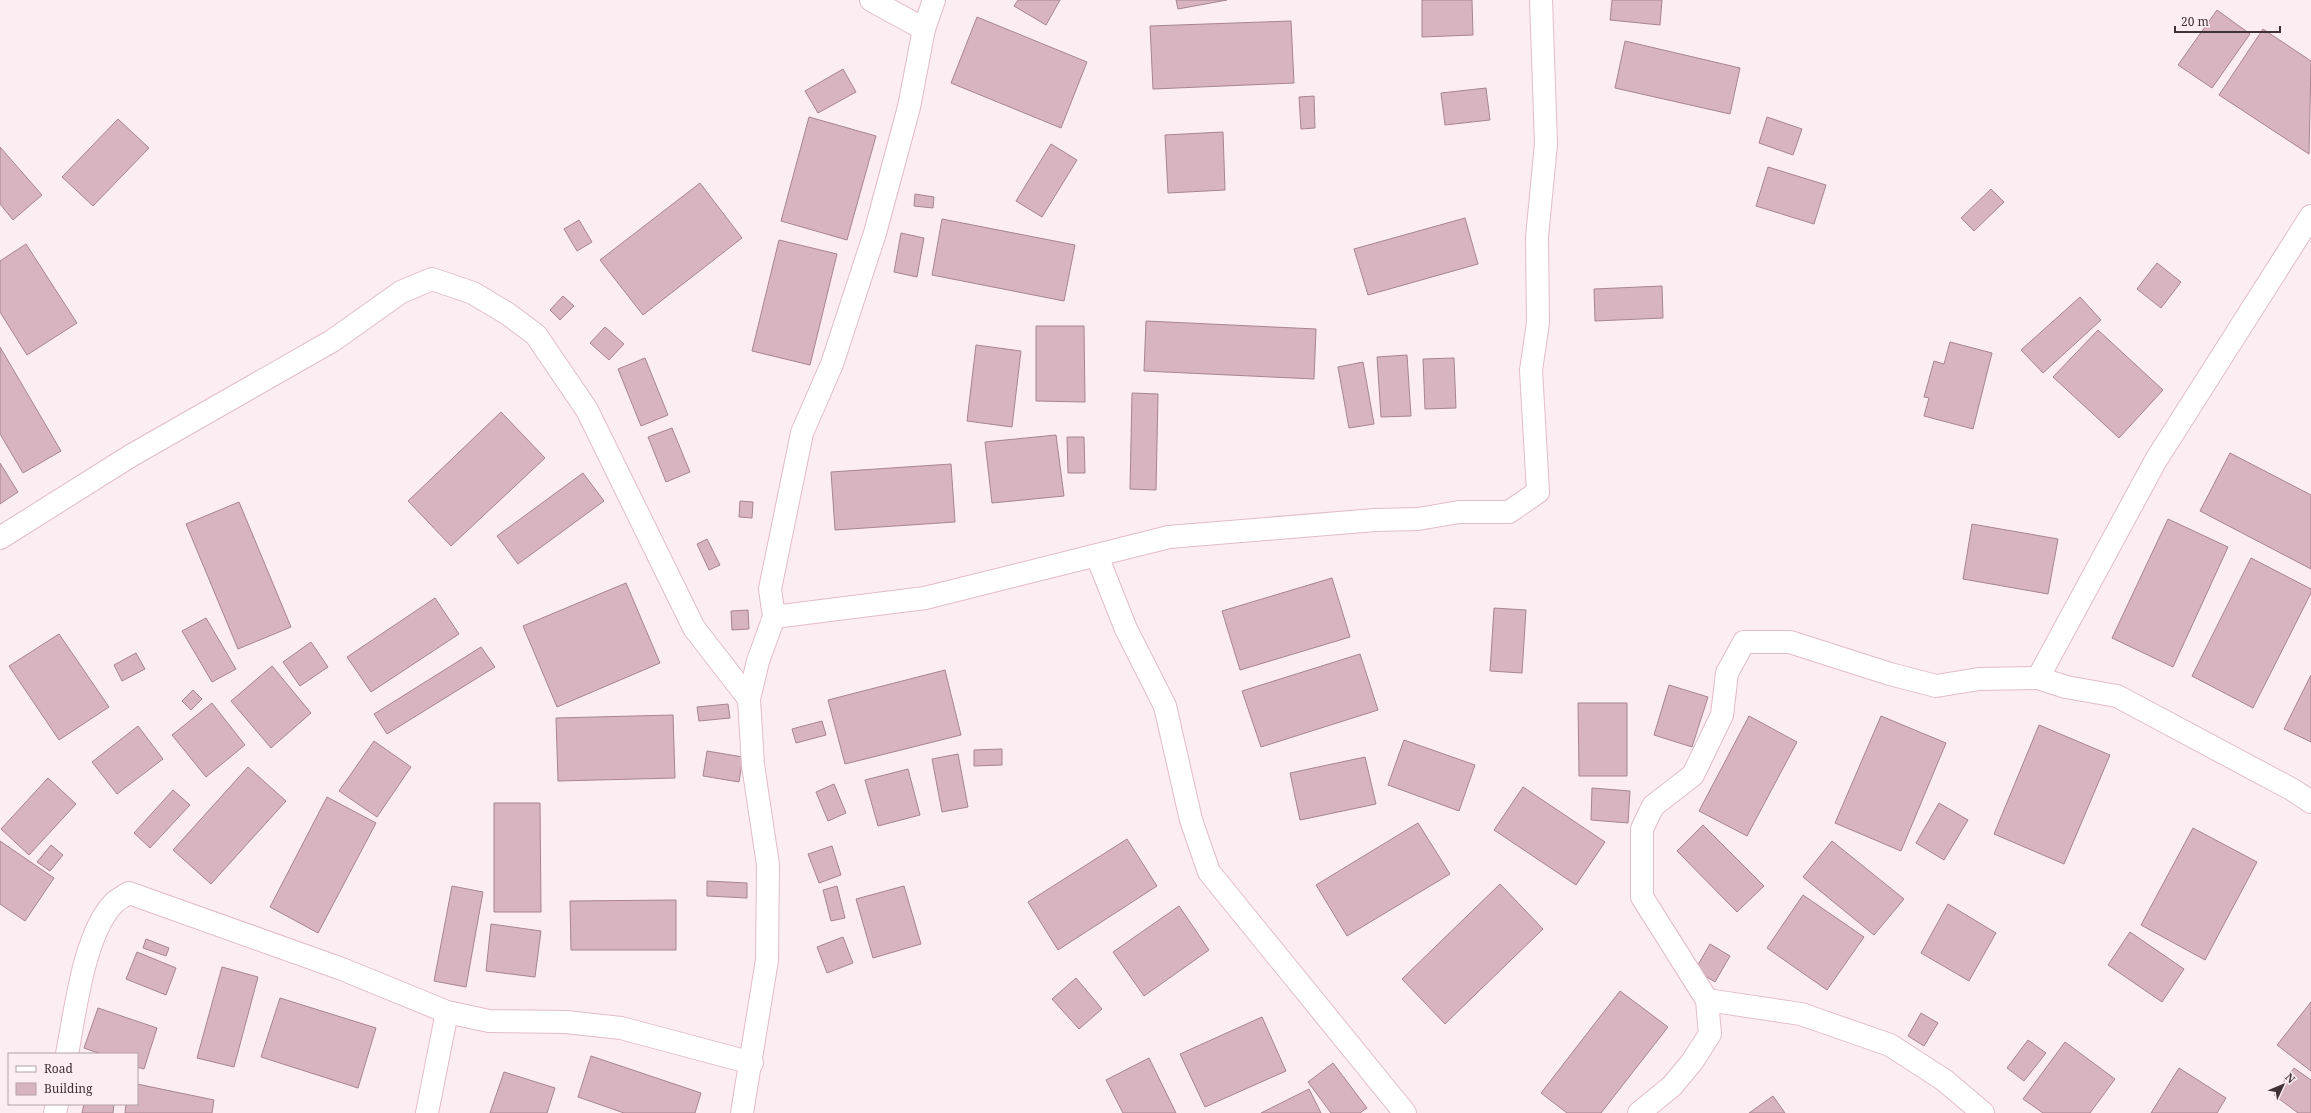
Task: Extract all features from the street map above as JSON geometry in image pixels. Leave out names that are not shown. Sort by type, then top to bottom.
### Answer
[{"type":"street","points":[[871,0],[924,29]]},
{"type":"street","points":[[742,1113],[752,1063],[768,960],[768,865],[753,764],[749,699],[758,661],[774,617],[770,589],[802,433],[832,364],[875,233],[909,107],[924,29],[934,0]]},
{"type":"street","points":[[774,617],[925,598],[1169,537],[1375,520],[1418,519],[1459,512],[1509,512],[1538,492],[1531,370],[1538,323],[1538,237],[1546,144],[1541,0]]},
{"type":"street","points":[[2038,678],[2156,460],[2311,216]]},
{"type":"street","points":[[0,538],[132,455],[332,341],[401,292],[432,279],[473,293],[508,314],[536,335],[587,410],[694,628],[749,699]]},
{"type":"street","points":[[1097,556],[1126,629],[1165,706],[1191,820],[1209,872],[1405,1113]]},
{"type":"street","points":[[1639,1113],[1672,1086],[1692,1062],[1710,1034],[1707,1000],[1642,897],[1642,829],[1653,806],[1693,775],[1722,715],[1727,673],[1744,642],[1790,642],[1890,674],[1936,686],[1978,678],[2038,678],[2066,687],[2117,696],[2293,790],[2311,802]]},
{"type":"street","points":[[67,1053],[85,964],[98,926],[114,903],[129,893],[342,969],[447,1012],[489,1021],[566,1022],[621,1028],[752,1063]]},
{"type":"street","points":[[1707,1000],[1801,1014],[1890,1045],[1944,1080],[1983,1113]]},
{"type":"street","points":[[427,1113],[447,1012]]},
{"type":"building","points":[[1018,0],[1060,0],[1046,25],[1014,6]]},
{"type":"building","points":[[1176,0],[1227,0],[1178,9]]},
{"type":"building","points":[[1422,0],[1472,0],[1473,35],[1422,37]]},
{"type":"building","points":[[1612,0],[1662,0],[1660,25],[1610,20]]},
{"type":"building","points":[[2217,10],[2250,34],[2212,88],[2178,65]]},
{"type":"building","points":[[977,17],[1087,62],[1061,128],[951,83]]},
{"type":"building","points":[[1291,21],[1294,83],[1153,89],[1150,26]]},
{"type":"building","points":[[2263,29],[2311,61],[2309,154],[2219,95]]},
{"type":"building","points":[[1625,41],[1740,68],[1730,114],[1615,88]]},
{"type":"building","points":[[843,69],[856,92],[818,113],[805,91]]},
{"type":"building","points":[[1486,88],[1490,120],[1445,125],[1441,93]]},
{"type":"building","points":[[1314,96],[1315,128],[1301,129],[1299,97]]},
{"type":"building","points":[[809,117],[876,136],[847,240],[781,221]]},
{"type":"building","points":[[1767,117],[1802,129],[1793,155],[1759,143]]},
{"type":"building","points":[[118,119],[149,148],[93,206],[62,177]]},
{"type":"building","points":[[1223,132],[1225,190],[1168,193],[1165,135]]},
{"type":"building","points":[[1051,144],[1077,160],[1042,217],[1016,201]]},
{"type":"building","points":[[0,147],[42,195],[13,220],[0,204]]},
{"type":"building","points":[[1768,167],[1826,185],[1814,224],[1756,206]]},
{"type":"building","points":[[700,183],[742,238],[643,315],[600,260]]},
{"type":"building","points":[[1991,189],[2004,202],[1974,231],[1961,218]]},
{"type":"building","points":[[915,194],[934,197],[933,208],[914,206]]},
{"type":"building","points":[[1465,218],[1478,264],[1368,295],[1354,249]]},
{"type":"building","points":[[942,219],[1075,245],[1064,301],[932,275]]},
{"type":"building","points":[[579,220],[592,242],[577,251],[564,229]]},
{"type":"building","points":[[901,233],[924,238],[917,277],[894,272]]},
{"type":"building","points":[[779,240],[837,254],[810,365],[752,351]]},
{"type":"building","points":[[26,244],[77,323],[27,355],[0,312],[0,261]]},
{"type":"building","points":[[2157,263],[2181,282],[2161,308],[2137,289]]},
{"type":"building","points":[[1662,286],[1663,318],[1595,321],[1594,289]]},
{"type":"building","points":[[563,296],[574,306],[560,320],[550,310]]},
{"type":"building","points":[[2080,297],[2101,320],[2043,373],[2021,350]]},
{"type":"building","points":[[1146,321],[1316,329],[1314,379],[1144,371]]},
{"type":"building","points":[[1036,326],[1084,326],[1085,402],[1036,401]]},
{"type":"building","points":[[605,327],[624,344],[609,360],[590,343]]},
{"type":"building","points":[[2098,330],[2163,390],[2119,438],[2053,377]]},
{"type":"building","points":[[1950,342],[1992,353],[1973,429],[1924,416],[1929,398],[1924,397],[1934,361],[1944,364]]},
{"type":"building","points":[[976,345],[1021,351],[1012,427],[967,421]]},
{"type":"building","points":[[0,347],[61,451],[23,473],[0,434]]},
{"type":"building","points":[[1407,355],[1411,416],[1381,417],[1377,357]]},
{"type":"building","points":[[645,358],[668,415],[641,426],[618,369]]},
{"type":"building","points":[[1454,358],[1456,408],[1425,409],[1423,359]]},
{"type":"building","points":[[1363,362],[1374,424],[1349,428],[1338,367]]},
{"type":"building","points":[[1132,393],[1158,394],[1156,490],[1130,489]]},
{"type":"building","points":[[501,412],[545,458],[451,546],[408,501]]},
{"type":"building","points":[[672,428],[690,472],[666,482],[648,437]]},
{"type":"building","points":[[1056,435],[1064,496],[992,503],[985,442]]},
{"type":"building","points":[[1067,437],[1084,437],[1085,473],[1068,473]]},
{"type":"building","points":[[2230,453],[2311,495],[2311,569],[2200,511]]},
{"type":"building","points":[[0,463],[18,492],[0,504]]},
{"type":"building","points":[[951,464],[955,522],[835,530],[831,472]]},
{"type":"building","points":[[583,473],[604,501],[518,564],[497,536]]},
{"type":"building","points":[[740,501],[753,502],[752,518],[739,517]]},
{"type":"building","points":[[239,502],[291,627],[238,649],[186,524]]},
{"type":"building","points":[[2168,519],[2228,547],[2173,667],[2112,638]]},
{"type":"building","points":[[1972,524],[2058,539],[2048,594],[1963,579]]},
{"type":"building","points":[[707,539],[720,565],[709,570],[697,544]]},
{"type":"building","points":[[2251,558],[2311,589],[2311,593],[2253,708],[2192,676]]},
{"type":"building","points":[[1332,578],[1350,637],[1240,670],[1222,611]]},
{"type":"building","points":[[626,583],[660,663],[557,707],[523,626]]},
{"type":"building","points":[[435,598],[459,634],[371,692],[347,657]]},
{"type":"building","points":[[1494,608],[1526,610],[1522,673],[1490,671]]},
{"type":"building","points":[[748,610],[749,629],[732,630],[731,611]]},
{"type":"building","points":[[206,618],[236,669],[212,682],[182,631]]},
{"type":"building","points":[[59,634],[109,707],[59,740],[9,666]]},
{"type":"building","points":[[311,642],[328,667],[300,686],[283,662]]},
{"type":"building","points":[[481,647],[495,667],[387,734],[374,714]]},
{"type":"building","points":[[136,653],[145,669],[122,681],[114,665]]},
{"type":"building","points":[[1360,654],[1378,710],[1261,747],[1242,691]]},
{"type":"building","points":[[272,666],[311,713],[271,748],[231,701]]},
{"type":"building","points":[[945,670],[961,735],[845,764],[828,700]]},
{"type":"building","points":[[2311,675],[2311,742],[2284,729]]},
{"type":"building","points":[[1669,685],[1708,697],[1692,747],[1654,735]]},
{"type":"building","points":[[193,690],[202,699],[191,710],[182,701]]},
{"type":"building","points":[[212,703],[245,745],[206,777],[172,735]]},
{"type":"building","points":[[1578,703],[1627,703],[1627,776],[1579,776]]},
{"type":"building","points":[[728,704],[730,718],[699,721],[697,707]]},
{"type":"building","points":[[673,715],[675,778],[558,781],[556,718]]},
{"type":"building","points":[[1749,716],[1797,742],[1747,836],[1699,811]]},
{"type":"building","points":[[1881,716],[1946,743],[1901,851],[1835,823]]},
{"type":"building","points":[[822,721],[826,735],[796,743],[792,729]]},
{"type":"building","points":[[2039,725],[2110,755],[2064,864],[1994,834]]},
{"type":"building","points":[[138,726],[163,759],[117,794],[92,762]]},
{"type":"building","points":[[1404,740],[1475,765],[1459,811],[1388,785]]},
{"type":"building","points":[[374,741],[411,767],[377,817],[339,791]]},
{"type":"building","points":[[1002,749],[1002,765],[974,766],[974,750]]},
{"type":"building","points":[[707,751],[743,757],[739,782],[703,776]]},
{"type":"building","points":[[958,754],[968,807],[942,812],[932,759]]},
{"type":"building","points":[[1365,757],[1376,804],[1300,820],[1290,773]]},
{"type":"building","points":[[248,767],[286,801],[211,884],[173,850]]},
{"type":"building","points":[[908,769],[920,815],[878,826],[865,780]]},
{"type":"building","points":[[48,778],[76,804],[29,855],[1,829]]},
{"type":"building","points":[[834,784],[846,813],[828,821],[816,792]]},
{"type":"building","points":[[1523,787],[1605,842],[1576,885],[1494,830]]},
{"type":"building","points":[[1592,788],[1630,791],[1628,823],[1591,820]]},
{"type":"building","points":[[173,790],[190,805],[150,848],[134,833]]},
{"type":"building","points":[[327,797],[376,823],[318,933],[270,907]]},
{"type":"building","points":[[494,803],[540,803],[541,912],[494,912]]},
{"type":"building","points":[[1939,803],[1968,820],[1944,860],[1916,843]]},
{"type":"building","points":[[1418,823],[1450,874],[1347,936],[1316,885]]},
{"type":"building","points":[[1703,825],[1764,886],[1737,912],[1677,851]]},
{"type":"building","points":[[2193,828],[2257,862],[2205,960],[2141,925]]},
{"type":"building","points":[[1127,839],[1157,886],[1058,950],[1028,902]]},
{"type":"building","points":[[0,841],[54,878],[25,921],[0,904]]},
{"type":"building","points":[[1832,841],[1904,899],[1874,935],[1803,877]]},
{"type":"building","points":[[51,845],[63,855],[50,871],[37,862]]},
{"type":"building","points":[[832,846],[841,875],[819,883],[808,854]]},
{"type":"building","points":[[707,881],[747,883],[747,898],[707,896]]},
{"type":"building","points":[[1500,884],[1543,929],[1445,1024],[1402,979]]},
{"type":"building","points":[[452,886],[483,892],[466,987],[434,981]]},
{"type":"building","points":[[837,886],[845,918],[831,921],[823,890]]},
{"type":"building","points":[[904,886],[921,944],[873,958],[856,899]]},
{"type":"building","points":[[1803,895],[1864,937],[1827,990],[1767,948]]},
{"type":"building","points":[[676,900],[676,950],[571,950],[570,901]]},
{"type":"building","points":[[1948,904],[1996,933],[1969,981],[1921,953]]},
{"type":"building","points":[[1179,906],[1209,950],[1144,996],[1113,952]]},
{"type":"building","points":[[491,924],[541,931],[535,977],[486,971]]},
{"type":"building","points":[[2130,932],[2184,969],[2162,1002],[2108,965]]},
{"type":"building","points":[[843,937],[853,963],[827,973],[817,947]]},
{"type":"building","points":[[146,939],[169,948],[166,956],[143,948]]},
{"type":"building","points":[[1710,944],[1730,956],[1715,982],[1695,970]]},
{"type":"building","points":[[137,952],[176,968],[166,995],[126,979]]},
{"type":"building","points":[[222,967],[258,977],[234,1067],[197,1058]]},
{"type":"building","points":[[1076,978],[1102,1009],[1079,1029],[1052,999]]},
{"type":"building","points":[[1620,991],[1668,1027],[1601,1113],[1567,1113],[1541,1093]]},
{"type":"building","points":[[280,998],[376,1028],[358,1088],[261,1057]]},
{"type":"building","points":[[2311,1002],[2311,1071],[2277,1045]]},
{"type":"building","points":[[98,1008],[157,1028],[144,1069],[138,1067],[138,1053],[98,1053],[84,1048]]},
{"type":"building","points":[[1921,1013],[1938,1023],[1924,1046],[1908,1036]]},
{"type":"building","points":[[1262,1017],[1286,1071],[1205,1107],[1180,1054]]},
{"type":"building","points":[[2028,1040],[2046,1053],[2024,1081],[2007,1068]]},
{"type":"building","points":[[2065,1042],[2115,1079],[2090,1113],[2043,1113],[2023,1099]]},
{"type":"building","points":[[591,1056],[701,1093],[695,1113],[624,1113],[578,1097]]},
{"type":"building","points":[[1149,1058],[1176,1113],[1123,1113],[1106,1080]]},
{"type":"building","points":[[1333,1063],[1367,1108],[1360,1113],[1331,1113],[1308,1082]]},
{"type":"building","points":[[2179,1068],[2226,1098],[2217,1113],[2151,1113]]},
{"type":"building","points":[[2294,1068],[2311,1080],[2311,1113],[2298,1113],[2274,1095]]},
{"type":"building","points":[[504,1072],[555,1088],[547,1113],[490,1113]]},
{"type":"building","points":[[138,1084],[214,1100],[212,1113],[125,1113],[126,1105],[138,1105]]},
{"type":"building","points":[[1309,1089],[1321,1113],[1261,1113]]},
{"type":"building","points":[[1773,1096],[1785,1113],[1749,1113]]},
{"type":"building","points":[[84,1105],[114,1105],[113,1113],[82,1113]]}]
